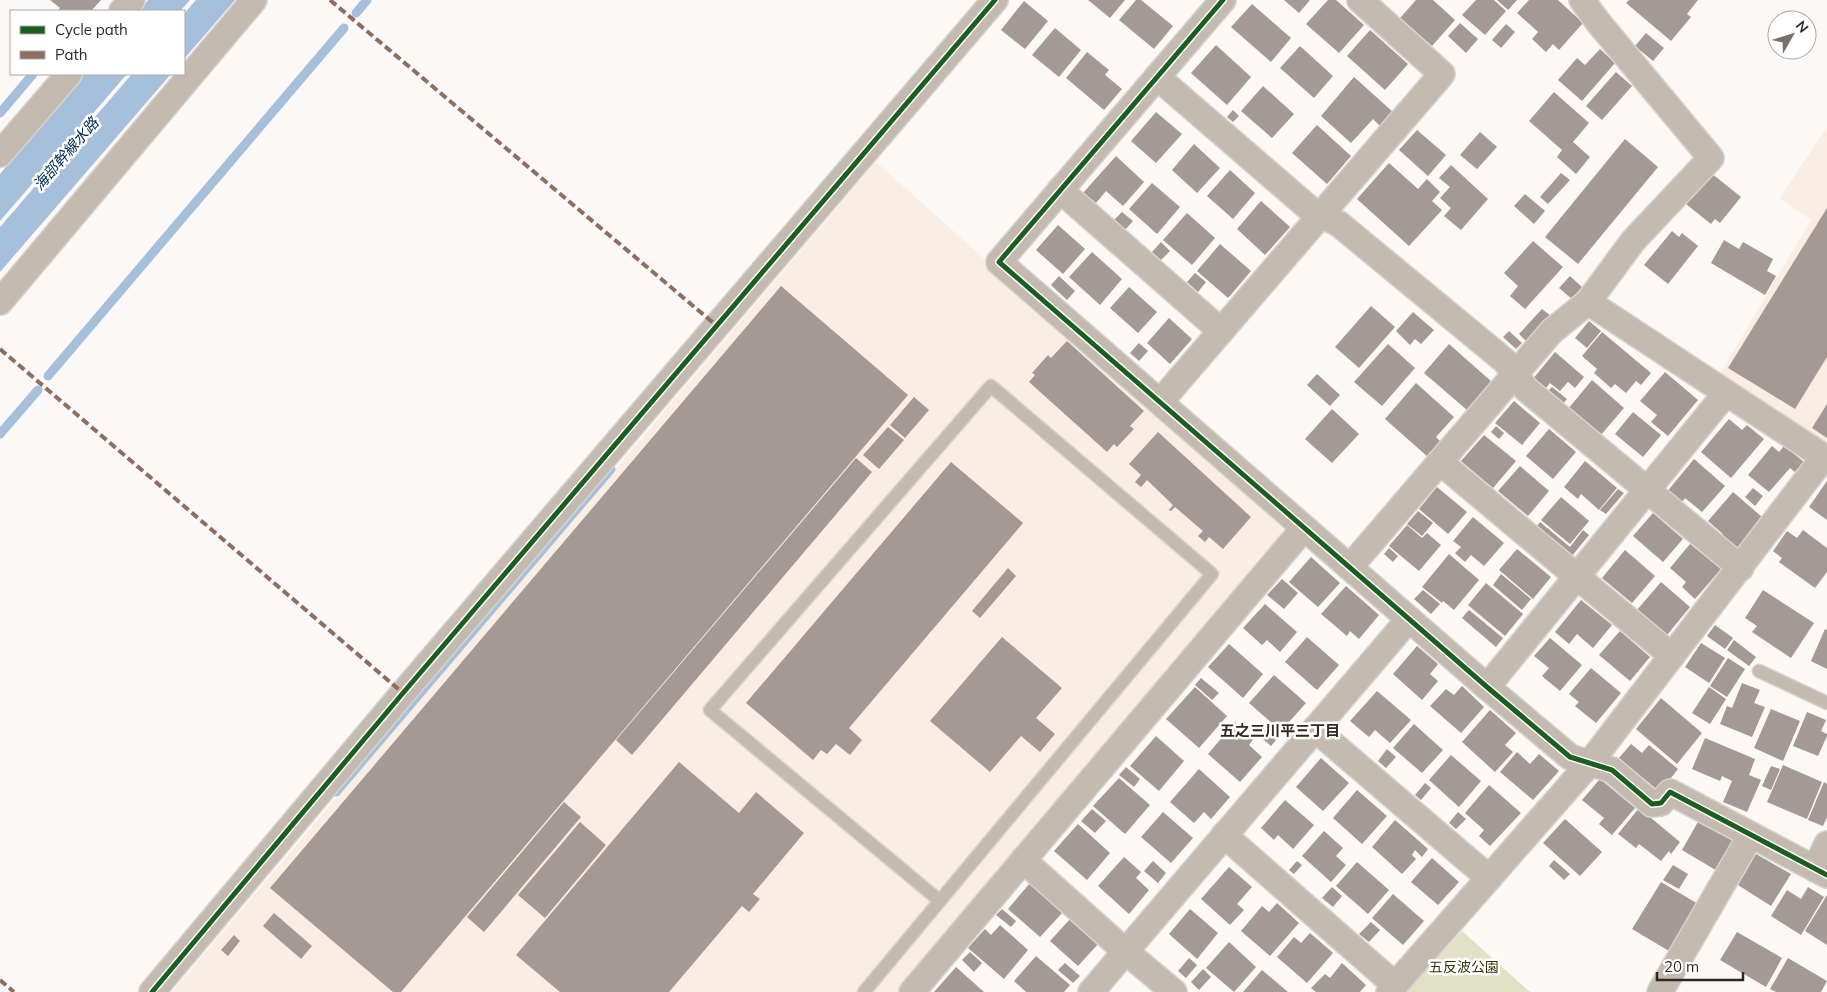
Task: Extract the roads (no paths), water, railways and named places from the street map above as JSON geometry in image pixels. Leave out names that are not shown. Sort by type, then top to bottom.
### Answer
[{"type":"street","points":[[123,10],[132,0]]},
{"type":"street","points":[[0,302],[254,0]]},
{"type":"street","points":[[152,992],[403,693],[995,0]]},
{"type":"street","points":[[1223,0],[999,262],[1570,757],[1612,770],[1652,804],[1661,803],[1670,792],[1821,872],[1827,844]]},
{"type":"street","points":[[1160,402],[1442,74],[1360,0]]},
{"type":"street","points":[[1350,567],[1552,331],[1588,302],[1633,241],[1710,158],[1582,0]]},
{"type":"street","points":[[0,154],[68,75]]},
{"type":"street","points":[[1157,77],[1310,209],[1339,224],[1505,361],[1526,388],[1740,568]]},
{"type":"street","points":[[1060,190],[1221,331]]},
{"type":"street","points":[[1224,835],[1392,989],[1589,764],[1826,458],[1588,302]]},
{"type":"street","points":[[1487,687],[1726,393]]},
{"type":"street","points":[[1440,462],[1672,656]]},
{"type":"street","points":[[912,992],[1304,528]]},
{"type":"street","points":[[1091,992],[1409,619]]},
{"type":"street","points":[[1315,729],[1489,878]]},
{"type":"street","points":[[1660,992],[1751,835]]},
{"type":"street","points":[[1024,860],[1125,951],[1174,992]]},
{"type":"lane","points":[[864,992],[940,901],[1212,574],[991,386],[710,710],[940,901]]},
{"type":"lane","points":[[1759,671],[1827,703]]},
{"type":"water","points":[[148,0],[190,0],[181,10],[140,10]]},
{"type":"water","points":[[196,0],[235,0],[185,58],[185,13]]},
{"type":"water","points":[[84,75],[126,75],[0,221],[0,174]]},
{"type":"water","name":"海部幹線水路","points":[[131,75],[170,75],[0,272],[0,227]]},
{"type":"waterway","points":[[356,13],[367,0]]},
{"type":"waterway","points":[[48,376],[344,28]]},
{"type":"waterway","points":[[0,113],[32,75]]},
{"type":"waterway","points":[[0,434],[38,390]]},
{"type":"waterway","points":[[336,792],[611,469]]},
{"type":"district","name":"五之三川平三丁目","points":[[1280,731]]},
{"type":"park label","name":"五反波公園","points":[[1464,967]]}]
